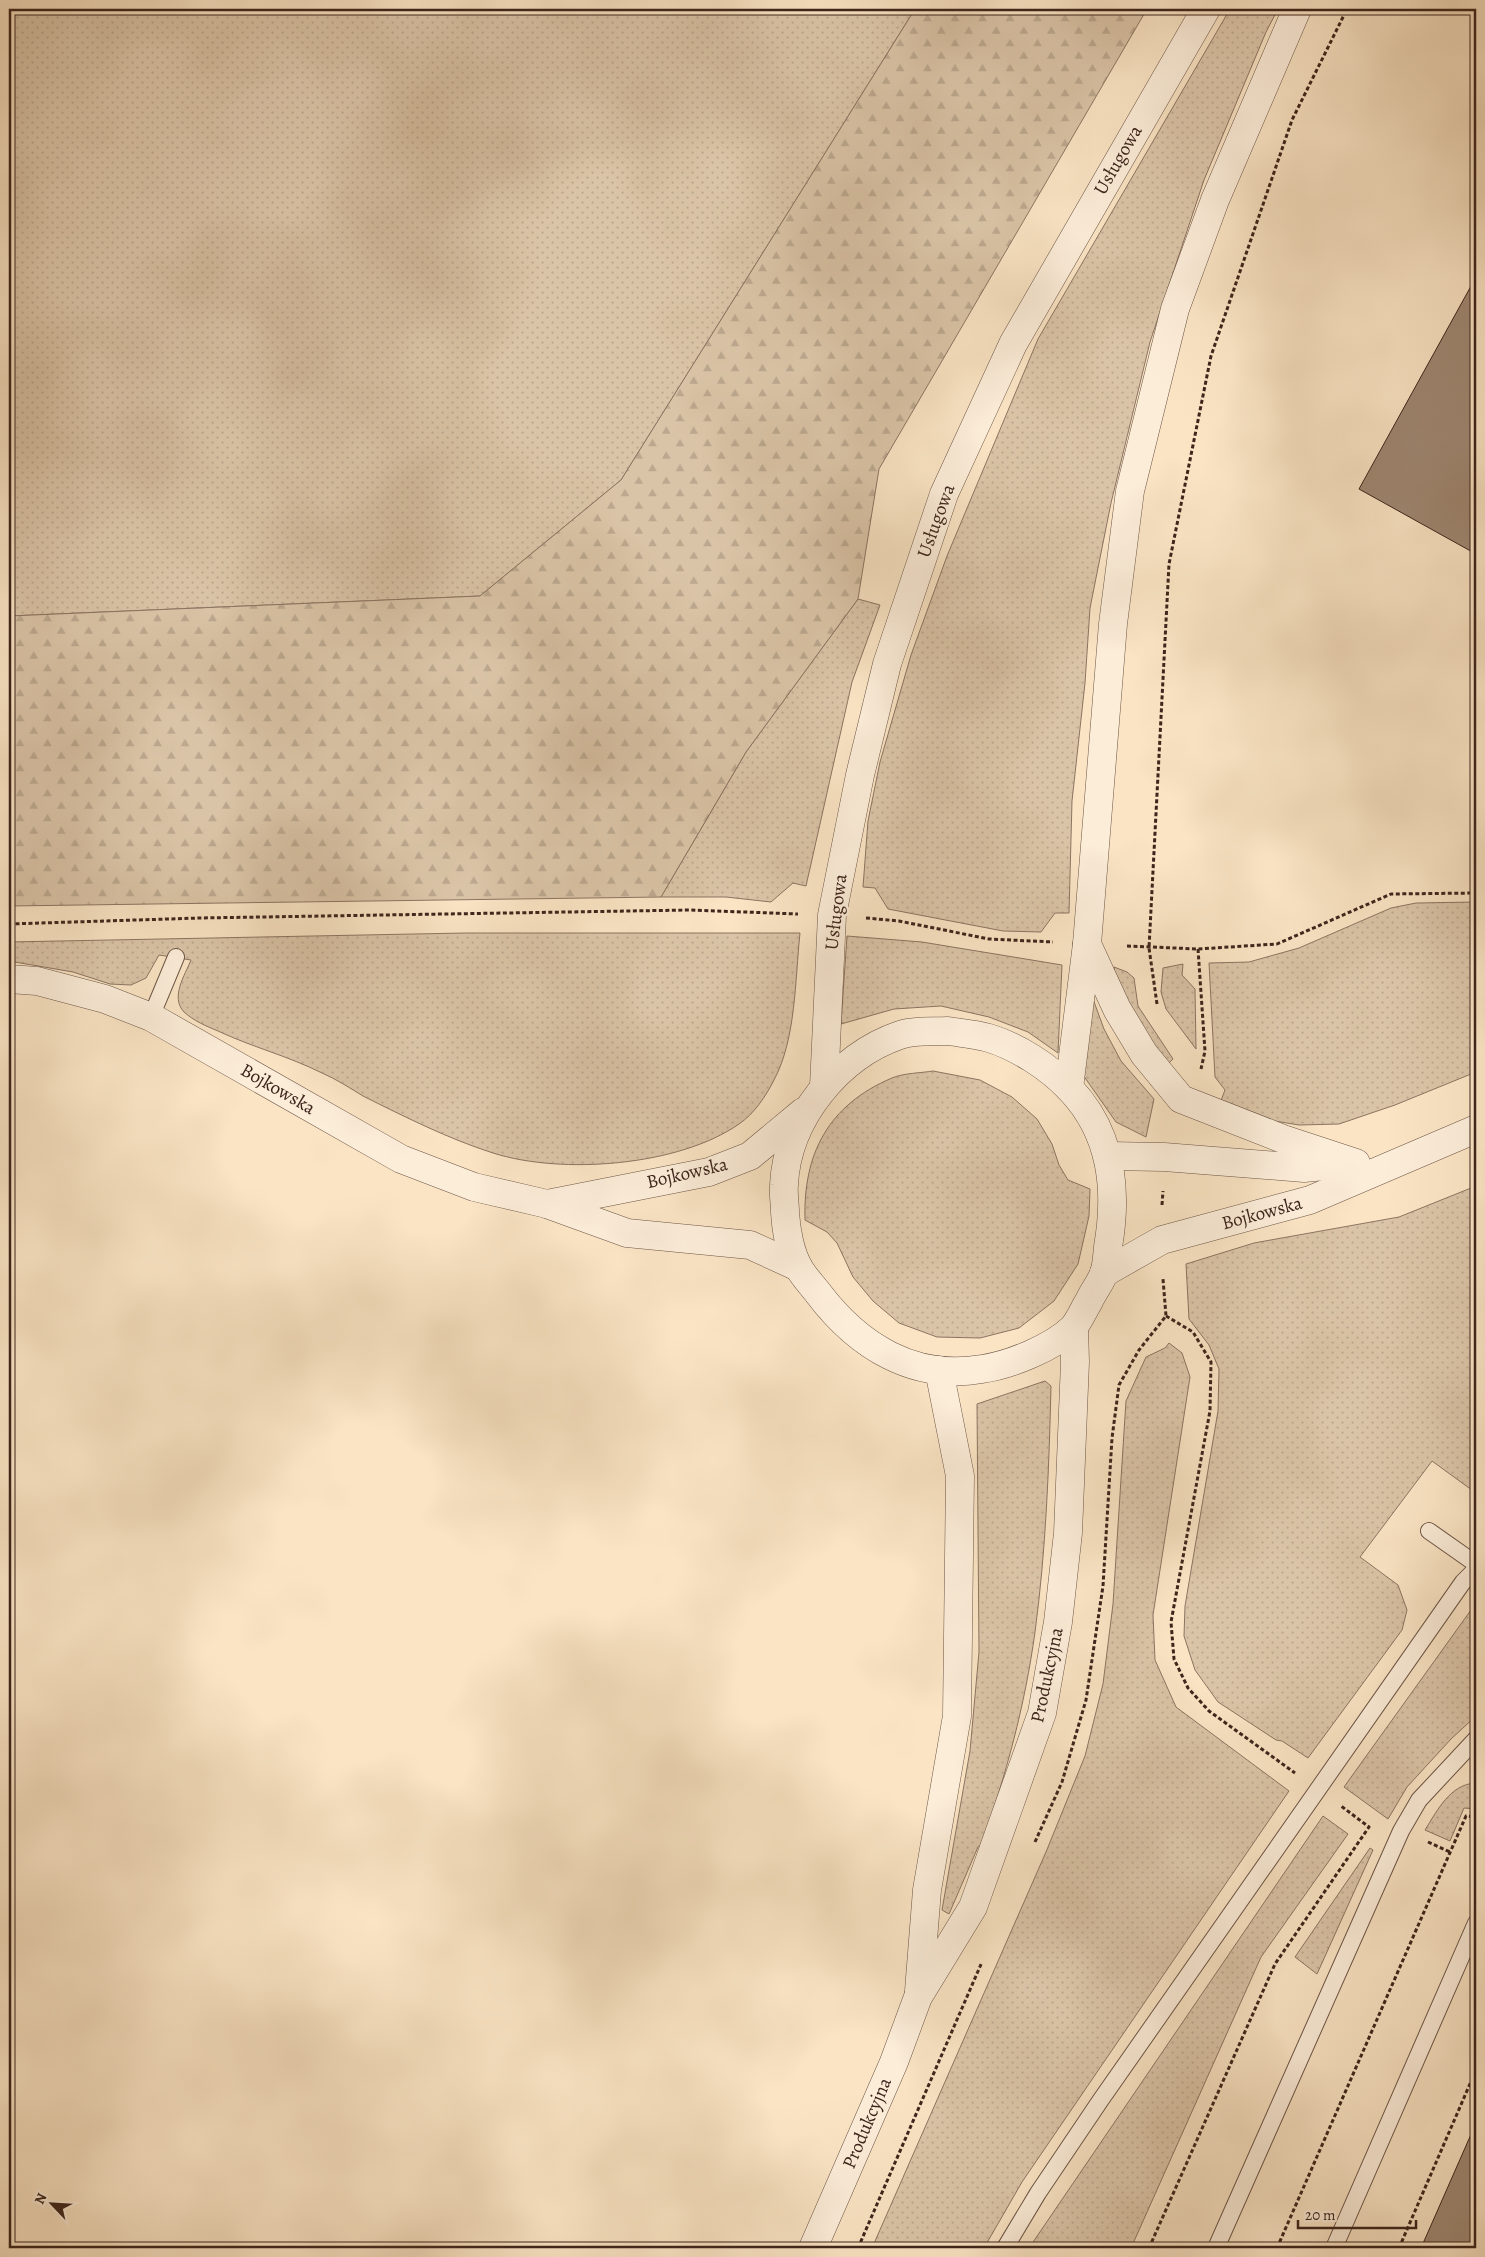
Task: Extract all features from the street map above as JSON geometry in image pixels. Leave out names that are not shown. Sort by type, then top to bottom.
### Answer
[{"type":"street","name":"Usługowa","points":[[817,1096],[832,915],[871,724],[885,672],[944,494],[1013,344],[1206,9]]},
{"type":"street","points":[[1069,1088],[1087,944],[1113,624],[1130,491],[1176,309],[1215,200],[1297,9]]},
{"type":"street","points":[[1087,944],[1117,1009],[1144,1054],[1181,1099],[1283,1139],[1356,1163]]},
{"type":"street","name":"Bojkowska","points":[[9,979],[37,981],[105,999],[151,1017],[401,1159],[474,1187],[547,1204],[627,1233],[750,1245],[798,1267]]},
{"type":"street","name":"Bojkowska","points":[[547,1204],[709,1172],[750,1156],[817,1096],[859,1055],[902,1034],[948,1031],[990,1038],[1029,1056],[1069,1088],[1084,1108],[1108,1156],[1114,1190],[1112,1227],[1104,1273]]},
{"type":"street","points":[[817,1096],[792,1143],[784,1184],[786,1227],[798,1267],[828,1307],[854,1332],[880,1352],[912,1365],[939,1370],[979,1370],[1012,1363],[1042,1348],[1074,1327],[1104,1273]]},
{"type":"street","name":"Bojkowska","points":[[1104,1273],[1162,1240],[1310,1200],[1476,1129]]},
{"type":"street","name":"Bojkowska","points":[[1108,1156],[1164,1157],[1304,1168],[1356,1163],[1421,1153]]},
{"type":"street","name":"Produkcyjna","points":[[813,2248],[894,2062],[918,1997],[973,1907],[1042,1713],[1058,1622],[1068,1533],[1075,1362],[1074,1327]]},
{"type":"street","name":"Produkcyjna","points":[[918,1997],[927,1890],[957,1716],[960,1476],[939,1370]]},
{"type":"lane","points":[[151,1017],[176,957]]},
{"type":"lane","points":[[1428,1531],[1476,1564]]},
{"type":"lane","points":[[1005,2248],[1038,2193],[1095,2108],[1463,1582],[1476,1569]]},
{"type":"lane","points":[[1216,2248],[1401,1831],[1419,1800],[1473,1747]]},
{"type":"lane","points":[[1334,2248],[1476,1923]]},
{"type":"path","points":[[1159,1008],[1155,1001],[1149,948],[1169,564],[1211,356],[1292,120],[1347,9]]},
{"type":"path","points":[[9,924],[200,918],[690,910],[832,915],[899,921],[989,939],[1198,949],[1277,944],[1391,894],[1476,893]]},
{"type":"path","points":[[1195,1063],[1201,1070],[1205,1051],[1198,949]]},
{"type":"path","points":[[1149,2248],[1275,1964],[1369,1827],[1209,1712],[1188,1688],[1174,1660],[1171,1622],[1210,1411],[1211,1362],[1193,1332],[1166,1316]]},
{"type":"path","points":[[1277,2248],[1466,1816],[1476,1817]]},
{"type":"path","points":[[1420,1838],[1450,1852]]},
{"type":"path","points":[[1399,2248],[1476,2070]]},
{"type":"green space","points":[[9,9],[915,9],[621,480],[480,596],[9,616]]},
{"type":"green space","points":[[915,9],[1147,9],[879,469],[858,599],[746,752],[661,897],[9,906],[9,616],[480,596],[621,480]]},
{"type":"green space","points":[[1230,9],[1278,9],[1266,32],[1204,180],[1150,342],[1111,503],[1090,608],[1085,683],[1072,801],[1069,913],[1055,913],[1041,932],[1003,931],[888,909],[875,888],[863,887],[868,821],[880,762],[911,655],[947,556],[1038,339]]},
{"type":"green space","points":[[858,599],[880,605],[852,682],[806,886],[793,883],[771,902],[726,897],[661,897],[746,752]]},
{"type":"green space","points":[[1476,902],[1476,1072],[1395,1105],[1339,1124],[1299,1125],[1256,1118],[1220,1103],[1225,1090],[1215,1077],[1209,963],[1249,962],[1299,948],[1391,908],[1416,903]]},
{"type":"green space","points":[[465,933],[800,933],[791,1028],[787,1046],[774,1080],[755,1110],[739,1124],[714,1138],[685,1149],[653,1157],[585,1165],[552,1164],[521,1160],[493,1153],[411,1120],[309,1067],[231,1037],[196,1021],[184,1012],[178,1000],[182,979],[191,960],[159,955],[146,978],[131,985],[110,984],[73,972],[9,961],[9,942]]},
{"type":"green space","points":[[847,936],[922,942],[1062,965],[1058,1053],[1028,1032],[989,1017],[941,1006],[894,1009],[841,1024]]},
{"type":"green space","points":[[1183,964],[1182,975],[1195,989],[1196,1049],[1166,1009],[1161,992],[1163,968]]},
{"type":"green space","points":[[1114,967],[1127,972],[1134,978],[1138,1006],[1173,1059],[1168,1064],[1152,1051],[1117,989]]},
{"type":"green space","points":[[1093,999],[1104,1029],[1121,1061],[1154,1099],[1146,1137],[1116,1122],[1083,1075]]},
{"type":"green space","points":[[933,1071],[980,1080],[1012,1097],[1037,1119],[1052,1144],[1059,1165],[1068,1180],[1090,1189],[1089,1216],[1078,1264],[1054,1301],[1019,1328],[980,1338],[937,1337],[899,1323],[873,1301],[853,1277],[837,1243],[827,1232],[805,1220],[809,1174],[815,1153],[824,1134],[836,1117],[851,1102],[870,1089],[892,1078]]},
{"type":"green space","points":[[1476,1186],[1476,1493],[1432,1461],[1360,1557],[1398,1585],[1407,1610],[1402,1630],[1308,1758],[1282,1741],[1276,1740],[1218,1702],[1195,1670],[1184,1636],[1185,1606],[1218,1411],[1219,1369],[1209,1345],[1189,1319],[1186,1264],[1254,1243],[1399,1217]]},
{"type":"green space","points":[[1169,1343],[1182,1353],[1190,1377],[1153,1615],[1155,1660],[1176,1707],[1289,1791],[1022,2182],[984,2248],[872,2248],[1046,1852],[1085,1756],[1103,1684],[1113,1604],[1126,1401],[1146,1357],[1165,1348]]},
{"type":"green space","points":[[1045,1381],[1051,1386],[1048,1478],[1042,1570],[1031,1659],[1014,1740],[999,1793],[981,1845],[978,1847],[949,1914],[942,1910],[970,1751],[979,1652],[977,1404]]},
{"type":"green space","points":[[1476,1603],[1476,1716],[1451,1739],[1407,1787],[1388,1819],[1344,1787]]},
{"type":"green space","points":[[1476,1783],[1476,1809],[1464,1808],[1450,1841],[1425,1830],[1445,1800],[1452,1793],[1459,1788]]},
{"type":"green space","points":[[1323,1816],[1348,1834],[1261,1957],[1131,2248],[1029,2248]]},
{"type":"green space","points":[[1370,1848],[1373,1850],[1317,1974],[1295,1957]]},
{"type":"building","points":[[1476,277],[1476,554],[1359,489]]},
{"type":"building","points":[[1476,743],[1476,777],[1473,770],[1472,757]]},
{"type":"building","points":[[1476,2123],[1476,2248],[1421,2248]]}]
